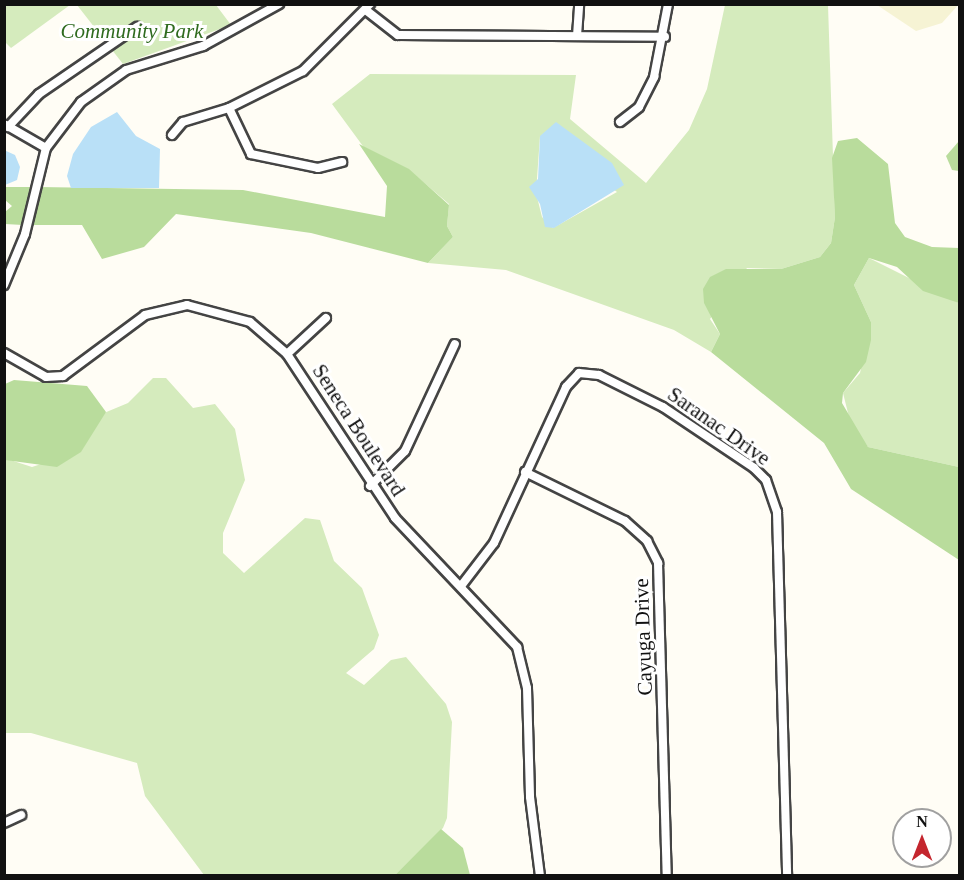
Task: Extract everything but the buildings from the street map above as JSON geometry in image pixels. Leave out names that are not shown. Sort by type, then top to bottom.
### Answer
[{"type":"street","points":[[4,285],[25,234],[46,148],[64,120],[105,83],[126,70],[230,35],[279,4]]},
{"type":"street","points":[[577,36],[579,4]]},
{"type":"street","points":[[620,122],[639,107],[665,37],[668,4]]},
{"type":"street","points":[[172,135],[183,122],[229,108],[303,71],[369,8],[398,35],[665,37]]},
{"type":"street","points":[[46,148],[6,126],[39,94],[137,27]]},
{"type":"street","points":[[229,108],[250,154],[318,168],[342,162]]},
{"type":"street","name":"Seneca Boulevard","points":[[4,352],[46,377],[63,376],[145,315],[187,305],[250,322],[286,354],[370,486],[461,586],[507,631],[522,664],[532,831],[540,876]]},
{"type":"street","points":[[286,354],[326,318]]},
{"type":"street","points":[[370,486],[405,450],[455,344]]},
{"type":"street","name":"Saranac Drive","points":[[461,586],[494,543],[566,387],[588,373],[663,408],[766,480],[777,513],[787,876]]},
{"type":"street","name":"Cayuga Drive","points":[[525,472],[625,521],[647,541],[658,562],[667,876]]},
{"type":"street","points":[[4,823],[21,815]]},
{"type":"shaded area","points":[[959,4],[942,23],[916,31],[877,5]]},
{"type":"green space","points":[[5,4],[70,5],[11,48],[5,42]]},
{"type":"green space","name":"Community Park","points":[[77,5],[216,5],[231,25],[123,64]]},
{"type":"green space","points":[[725,5],[828,5],[835,217],[831,243],[820,257],[781,269],[747,268],[710,319],[720,334],[711,352],[674,330],[506,270],[428,263],[453,237],[447,226],[449,204],[409,170],[368,153],[332,104],[370,74],[576,75],[570,119],[646,183],[689,130],[707,89]],"holes":[[[540,136],[617,192],[553,228],[542,217],[536,193]]]},
{"type":"green space","points":[[857,138],[888,164],[895,223],[905,237],[932,247],[959,248],[959,303],[923,291],[897,267],[869,258],[854,285],[871,322],[871,340],[866,362],[843,393],[842,403],[868,447],[959,467],[959,560],[851,489],[824,443],[711,352],[720,334],[704,303],[703,289],[710,277],[726,269],[781,269],[820,257],[831,243],[835,217],[832,158],[838,141]]},
{"type":"green space","points":[[959,141],[959,171],[952,170],[946,156]]},
{"type":"green space","points":[[359,144],[409,169],[449,205],[447,226],[453,237],[428,263],[311,233],[176,214],[144,247],[102,259],[82,225],[31,225],[38,187],[243,190],[385,217],[387,186]]},
{"type":"green space","points":[[5,187],[30,187],[23,225],[5,224],[5,212],[12,206],[5,200]]},
{"type":"green space","points":[[869,258],[959,303],[959,467],[868,447],[851,425],[843,393],[860,373],[871,322],[854,285]]},
{"type":"green space","points":[[153,378],[166,378],[193,408],[215,404],[235,429],[245,480],[223,533],[223,553],[244,573],[305,518],[320,520],[334,561],[362,588],[379,635],[374,649],[346,673],[364,685],[391,660],[406,657],[446,704],[452,722],[447,818],[443,828],[395,875],[204,875],[145,796],[137,763],[31,733],[5,733],[4,458],[32,467],[81,451],[104,413],[128,403]]},
{"type":"green space","points":[[14,380],[87,386],[106,412],[81,452],[57,467],[5,460],[5,384]]},
{"type":"green space","points":[[441,829],[463,848],[470,875],[395,875]]},
{"type":"water","points":[[117,112],[136,136],[160,149],[159,188],[71,188],[67,176],[73,154],[91,127]]},
{"type":"water","points":[[556,122],[612,163],[624,185],[554,228],[545,227],[540,204],[529,187],[538,179],[540,136]]},
{"type":"water","points":[[4,150],[15,155],[20,167],[17,180],[5,185]]}]
